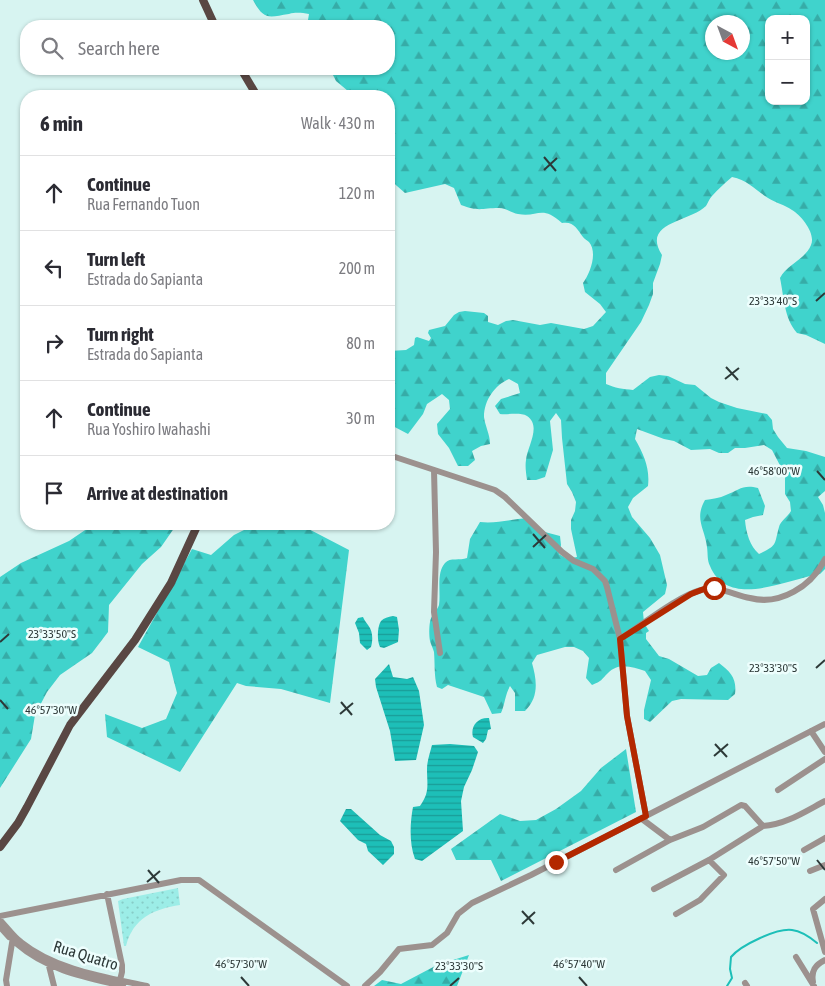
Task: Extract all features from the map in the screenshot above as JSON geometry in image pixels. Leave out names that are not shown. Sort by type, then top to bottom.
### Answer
[{"type":"main road","points":[[203,0],[212,20]]},
{"type":"main road","points":[[245,75],[253,90]]},
{"type":"main road","points":[[0,847],[28,807],[70,725],[131,647],[171,583],[195,530]]},
{"type":"street","points":[[395,457],[487,488],[505,497],[562,552],[574,561],[593,569],[600,576],[607,587],[620,639],[627,716],[644,818],[670,840]]},
{"type":"street","points":[[434,470],[436,552],[434,612],[440,653]]},
{"type":"street","points":[[620,639],[699,590],[714,588],[758,600],[774,599],[794,592],[815,575],[825,559]]},
{"type":"street","points":[[365,986],[380,972],[399,949],[426,946],[440,940],[447,933],[458,914],[472,903],[644,818],[825,724]]},
{"type":"street","points":[[811,731],[825,752]]},
{"type":"street","points":[[778,790],[825,759]]},
{"type":"street","points":[[654,889],[709,860],[763,826],[782,822],[825,801]]},
{"type":"street","points":[[616,870],[670,840],[703,826],[741,805],[745,806],[763,826]]},
{"type":"street","points":[[804,850],[825,838]]},
{"type":"street","points":[[676,914],[700,900],[724,875],[709,860]]},
{"type":"street","points":[[810,871],[825,865]]},
{"type":"street","points":[[0,916],[181,880],[199,880],[347,986]]},
{"type":"street","points":[[107,894],[122,965],[121,983]]},
{"type":"street","points":[[825,898],[813,908],[825,952]]},
{"type":"street","name":"Rua Quatro","points":[[0,920],[13,938]]},
{"type":"street","name":"Rua Quatro","points":[[0,927],[48,962],[62,964],[104,981],[148,986]]},
{"type":"street","points":[[7,986],[6,980],[13,938]]},
{"type":"street","points":[[796,957],[814,986]]},
{"type":"street","points":[[814,986],[813,971],[817,964],[825,960]]},
{"type":"street","points":[[48,962],[54,986]]},
{"type":"green space","points":[[253,0],[825,0],[825,344],[797,333],[789,321],[780,278],[787,269],[805,255],[812,241],[810,231],[800,216],[792,210],[768,198],[738,178],[732,177],[714,193],[706,206],[662,229],[658,236],[657,244],[662,255],[653,283],[653,294],[649,305],[641,322],[606,373],[606,384],[633,390],[650,377],[659,375],[668,376],[685,384],[695,385],[719,402],[767,414],[772,420],[773,429],[787,448],[825,457],[825,491],[818,497],[825,513],[825,569],[820,574],[775,585],[744,589],[730,587],[719,579],[710,566],[700,513],[705,500],[721,497],[745,487],[758,488],[765,506],[763,515],[745,520],[747,534],[753,547],[759,554],[769,549],[774,544],[780,525],[791,511],[790,502],[785,494],[785,475],[772,450],[764,445],[735,448],[728,453],[719,453],[710,449],[691,450],[674,441],[637,429],[635,439],[646,462],[648,486],[633,498],[628,507],[632,517],[650,538],[660,555],[667,585],[665,594],[643,612],[644,623],[649,631],[646,633],[646,639],[659,656],[669,659],[698,676],[707,675],[711,668],[719,663],[730,673],[735,684],[735,694],[728,700],[681,699],[672,701],[650,722],[644,719],[644,710],[651,680],[645,671],[626,666],[617,667],[592,685],[586,678],[589,658],[583,651],[574,647],[565,647],[537,655],[532,663],[536,682],[535,694],[530,706],[525,711],[515,711],[515,693],[510,686],[501,713],[492,714],[484,697],[448,685],[442,689],[437,687],[434,652],[430,641],[429,626],[439,605],[440,577],[445,563],[450,560],[467,558],[470,539],[480,522],[528,518],[541,531],[560,536],[559,554],[567,559],[577,557],[571,529],[571,520],[576,502],[567,484],[561,420],[556,413],[550,421],[553,450],[545,477],[527,480],[526,460],[534,431],[531,420],[521,414],[500,414],[495,406],[501,399],[520,393],[518,384],[509,379],[499,385],[491,394],[484,411],[490,444],[472,451],[475,460],[468,466],[458,466],[449,448],[438,434],[437,424],[450,409],[449,400],[442,394],[427,404],[423,414],[408,434],[395,427],[395,351],[406,350],[414,345],[415,338],[417,337],[429,341],[431,338],[428,333],[429,330],[445,326],[454,315],[465,311],[484,313],[488,316],[488,322],[498,325],[513,320],[540,325],[551,323],[584,329],[593,326],[606,312],[600,304],[585,292],[583,283],[592,263],[592,247],[575,226],[570,223],[562,223],[549,214],[525,215],[502,208],[476,209],[467,207],[461,205],[454,188],[445,184],[405,193],[395,184],[395,90],[347,90],[336,81],[333,75],[395,75],[395,20],[308,20],[309,14],[297,13],[268,16],[264,14]]},
{"type":"green space","points":[[85,530],[173,530],[161,547],[142,564],[109,605],[108,632],[92,653],[60,675],[47,692],[35,715],[31,739],[0,788],[0,577],[21,563],[69,541]]},
{"type":"green space","points":[[244,530],[311,530],[349,550],[330,703],[281,689],[246,686],[237,683],[180,772],[107,737],[105,714],[142,728],[166,719],[177,693],[169,662],[138,647],[192,549],[211,555],[234,535]]},
{"type":"green space","points":[[626,749],[636,812],[501,881],[491,860],[456,860],[451,849],[500,814],[520,821],[536,820],[556,809],[581,791],[601,768]]},
{"type":"green space","points":[[469,955],[457,986],[374,986],[382,980],[401,984],[437,965]]},
{"type":"shaded area","points":[[393,616],[397,617],[398,642],[384,648],[380,647],[378,634],[381,621]]},
{"type":"shaded area","points":[[363,617],[370,627],[372,636],[371,647],[367,650],[360,643],[355,623],[358,618]]},
{"type":"shaded area","points":[[389,664],[393,677],[407,679],[413,677],[419,691],[424,725],[416,760],[395,761],[390,731],[375,679]]},
{"type":"shaded area","points":[[489,718],[491,729],[488,730],[483,743],[473,737],[472,733],[478,721]]},
{"type":"shaded area","points":[[432,745],[474,746],[478,752],[464,787],[461,801],[463,831],[422,861],[415,859],[411,840],[413,807],[420,806],[427,792],[427,766]]},
{"type":"shaded area","points":[[346,809],[351,809],[380,835],[391,841],[394,847],[394,854],[383,865],[368,851],[366,844],[358,840],[340,821]]},
{"type":"shaded area","points":[[178,888],[180,905],[162,909],[146,916],[134,928],[126,946],[124,946],[118,901]]},
{"type":"waterway","points":[[727,986],[732,978],[730,969],[731,957],[743,947],[760,938],[769,934],[792,930],[802,933],[817,943]]},
{"type":"route","points":[[556,862],[646,816],[627,716],[620,639],[691,594],[699,590],[714,588]]}]
